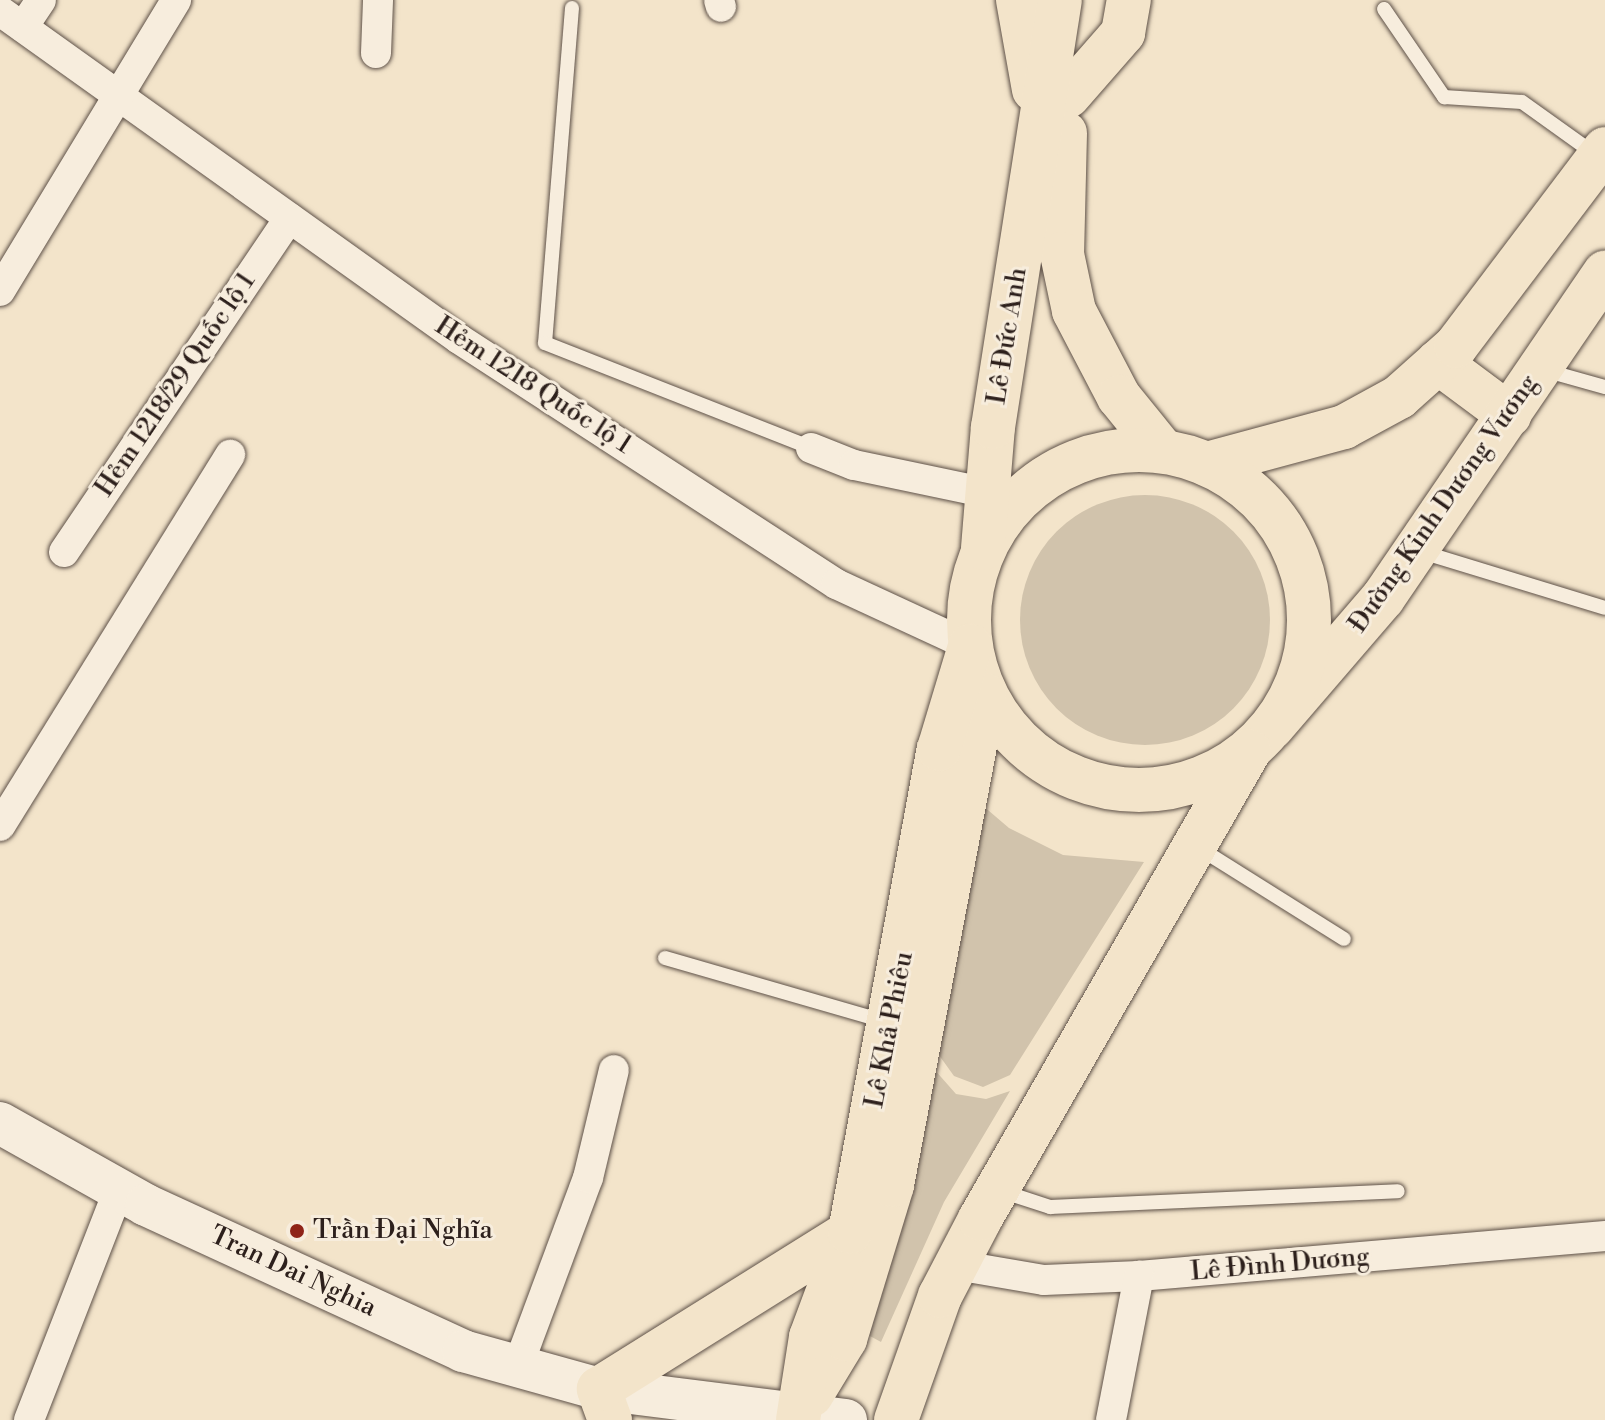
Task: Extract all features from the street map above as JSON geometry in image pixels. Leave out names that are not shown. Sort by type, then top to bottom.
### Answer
[{"type":"main road","name":"Lê Đức Anh","points":[[1018,0],[1054,110]]},
{"type":"main road","name":"Lê Đức Anh","points":[[1060,0],[1054,110],[1062,239],[1074,311],[1119,397],[1162,450]]},
{"type":"main road","name":"Lê Đức Anh","points":[[983,549],[988,493],[1054,110],[1086,0]]},
{"type":"main road","points":[[1054,110],[1123,33],[1129,0]]},
{"type":"main road","points":[[1207,464],[1344,427],[1399,397],[1438,362],[1602,153]]},
{"type":"main road","name":"Đường Kinh Dương Vương","points":[[1261,739],[1418,550],[1605,272]]},
{"type":"main road","points":[[1438,362],[1509,415]]},
{"type":"main road","points":[[896,1420],[956,1265],[1304,668],[1310,616],[1301,565],[1276,518],[1207,464],[1162,450],[1116,452],[1061,469],[1016,503],[983,549],[968,613],[970,646],[985,695],[1015,737],[1055,768],[1103,787],[1154,790],[1204,777],[1261,739]]},
{"type":"main road","name":"Lê Khả Phiêu","points":[[799,1416],[811,1337],[850,1232],[892,1024],[939,749],[970,646]]},
{"type":"main road","name":"Lê Khả Phiêu","points":[[799,1416],[845,1339],[892,1185],[985,695]]},
{"type":"main road","name":"Tran Dai Nghia","points":[[0,1123],[119,1189],[463,1351],[518,1366],[600,1410]]},
{"type":"main road","points":[[600,1410],[850,1232]]},
{"type":"main road","points":[[600,1410],[846,1420]]},
{"type":"street","points":[[12,19],[41,0]]},
{"type":"street","points":[[0,291],[116,93],[176,0]]},
{"type":"street","points":[[376,53],[378,0]]},
{"type":"street","name":"Hẻm 1218 Quốc lộ 1","points":[[12,19],[459,339],[836,584],[970,646]]},
{"type":"street","name":"Hẻm 1218/29 Quốc lộ 1","points":[[64,552],[289,218]]},
{"type":"street","points":[[811,448],[854,465],[988,493]]},
{"type":"street","points":[[0,826],[230,455]]},
{"type":"street","points":[[518,1366],[588,1178],[614,1070]]},
{"type":"street","points":[[29,1420],[119,1189]]},
{"type":"street","name":"Lê Đình Dương","points":[[956,1265],[1044,1280],[1139,1276],[1605,1236]]},
{"type":"street","points":[[1111,1420],[1139,1276]]},
{"type":"lane","points":[[572,8],[545,343],[811,448]]},
{"type":"lane","points":[[1384,9],[1444,97],[1522,102],[1602,153]]},
{"type":"lane","points":[[1540,369],[1605,387]]},
{"type":"lane","points":[[1418,550],[1605,608]]},
{"type":"lane","points":[[1198,848],[1344,939]]},
{"type":"lane","points":[[665,958],[892,1024]]},
{"type":"lane","points":[[998,1190],[1050,1207],[1398,1191]]},
{"type":"shaded area","points":[[1145,495],[1181,500],[1204,510],[1224,523],[1242,541],[1265,584],[1270,620],[1265,656],[1255,679],[1242,699],[1224,717],[1181,740],[1145,745],[1109,740],[1086,730],[1066,717],[1048,699],[1025,656],[1020,620],[1025,584],[1035,561],[1048,541],[1066,523],[1109,500]]},
{"type":"shaded area","points":[[975,799],[1009,828],[1063,855],[1144,862],[1010,1075],[983,1087],[954,1076],[936,1051]]},
{"type":"shaded area","points":[[926,1060],[956,1094],[986,1099],[1010,1091],[944,1202],[881,1342],[868,1335]]},
{"type":"place","name":"Trần Đại Nghĩa","points":[[297,1231]]}]
